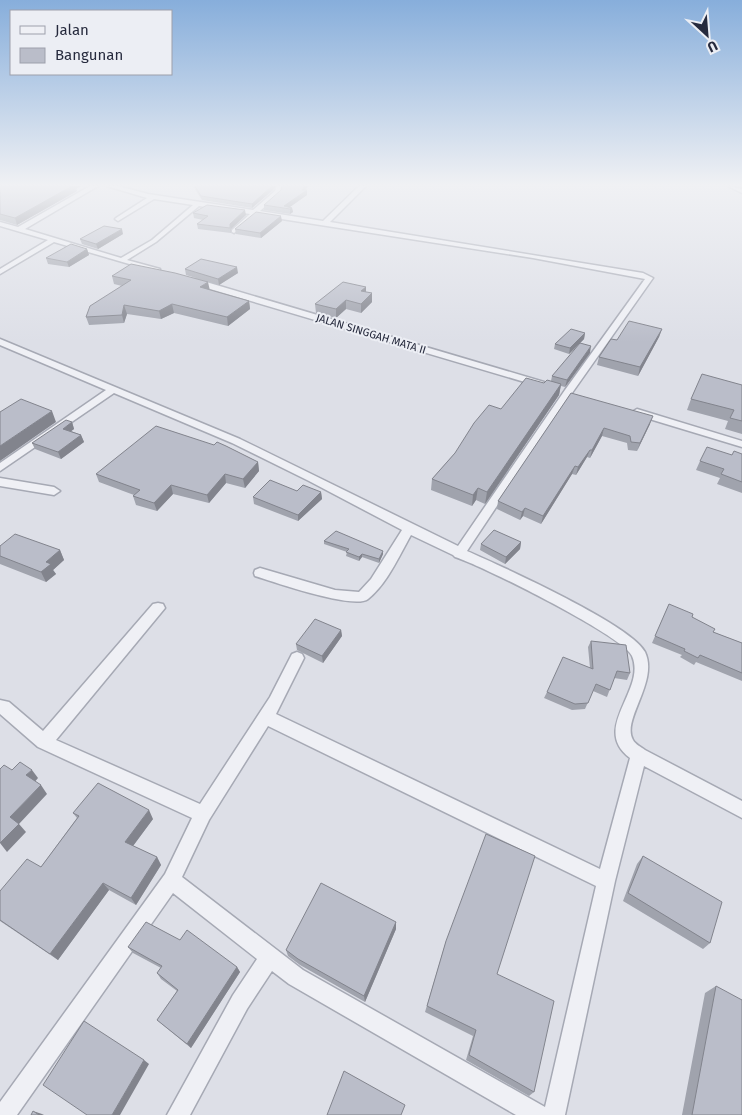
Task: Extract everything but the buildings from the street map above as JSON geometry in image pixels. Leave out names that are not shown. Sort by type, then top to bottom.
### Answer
[{"type":"street","points":[[52,238],[164,272]]},
{"type":"street","points":[[122,260],[158,238]]},
{"type":"street","points":[[416,238],[533,256],[643,275],[649,278],[568,392],[464,548]]},
{"type":"street","points":[[0,272],[55,239]]},
{"type":"street","name":"JALAN SINGGAH MATA II","points":[[182,278],[549,386]]},
{"type":"street","points":[[0,342],[236,441],[313,478],[409,530],[464,548],[613,632],[632,644],[639,654],[642,667],[639,683],[624,724],[623,735],[628,747],[639,755],[742,810]]},
{"type":"street","points":[[0,468],[113,390]]},
{"type":"street","points":[[624,408],[742,444]]},
{"type":"street","points":[[0,482],[54,491]]},
{"type":"street","points":[[260,573],[336,594],[362,597],[376,582],[409,530]]},
{"type":"street","points":[[44,742],[158,608]]},
{"type":"street","points":[[4,1115],[170,880],[203,814],[266,716],[297,658]]},
{"type":"street","points":[[0,706],[44,742],[203,814]]},
{"type":"street","points":[[266,716],[606,881]]},
{"type":"street","points":[[554,1115],[606,881],[639,755]]},
{"type":"street","points":[[170,880],[296,977],[538,1115]]},
{"type":"street","points":[[178,1115],[240,1002],[270,957]]}]
